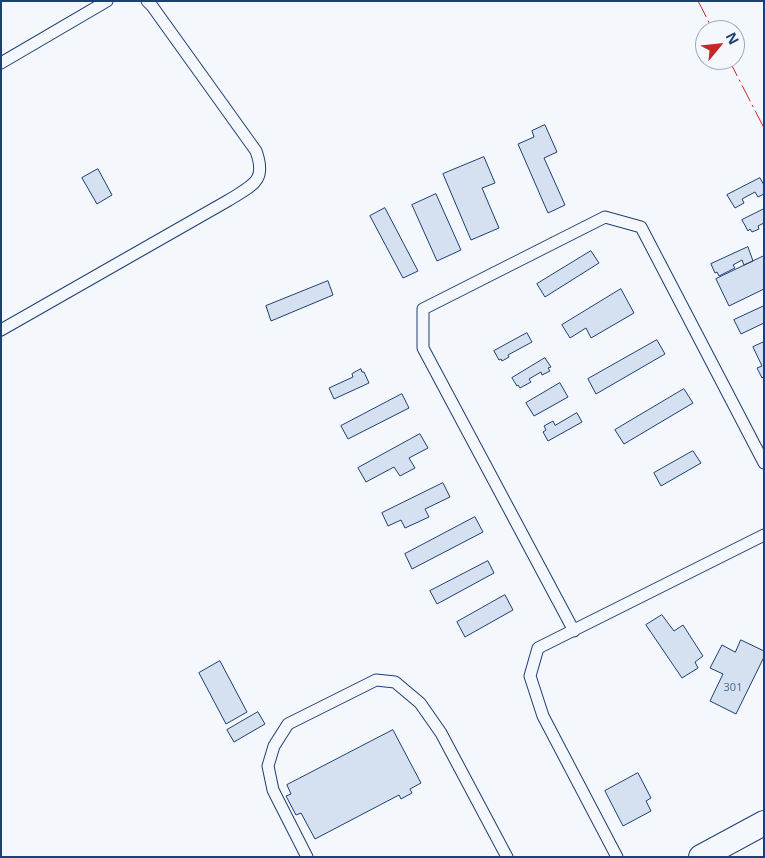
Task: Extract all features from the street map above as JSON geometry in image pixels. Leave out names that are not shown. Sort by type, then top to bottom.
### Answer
[{"type":"street","points":[[701,857],[764,823]]},
{"type":"lane","points":[[1,63],[107,1]]},
{"type":"lane","points":[[1,330],[229,200],[252,186],[260,176],[260,162],[256,151],[147,1]]},
{"type":"lane","points":[[574,631],[423,348],[424,309],[605,217],[641,227],[764,463]]},
{"type":"lane","points":[[617,857],[543,716],[530,676],[538,648],[764,535]]},
{"type":"lane","points":[[308,857],[273,790],[268,766],[274,746],[288,724],[376,680],[395,682],[420,703],[441,732],[507,857]]},
{"type":"building","points":[[545,125],[557,152],[544,158],[565,205],[548,213],[518,144],[534,137],[532,131]]},
{"type":"building","points":[[484,157],[495,183],[482,188],[499,228],[471,240],[443,174]]},
{"type":"building","points":[[98,169],[112,195],[97,204],[82,178]]},
{"type":"building","points":[[760,178],[764,185],[764,194],[758,197],[755,192],[742,199],[744,203],[735,208],[727,195]]},
{"type":"building","points":[[436,194],[461,250],[437,261],[412,205]]},
{"type":"building","points":[[385,208],[418,271],[403,278],[370,216]]},
{"type":"building","points":[[764,209],[764,223],[758,226],[759,229],[752,232],[750,229],[748,231],[742,220]]},
{"type":"building","points":[[748,247],[753,261],[744,265],[742,260],[733,265],[735,268],[719,276],[717,272],[715,273],[711,264]]},
{"type":"building","points":[[591,251],[599,263],[545,297],[537,284]]},
{"type":"building","points":[[764,256],[764,289],[729,306],[716,279]]},
{"type":"building","points":[[328,281],[333,295],[271,321],[266,306]]},
{"type":"building","points":[[621,289],[634,313],[591,338],[586,328],[570,338],[562,325]]},
{"type":"building","points":[[764,306],[764,323],[741,334],[734,320]]},
{"type":"building","points":[[527,333],[532,342],[508,355],[509,357],[502,361],[501,359],[499,360],[494,351]]},
{"type":"building","points":[[657,340],[665,354],[596,394],[588,379]]},
{"type":"building","points":[[764,342],[764,376],[762,378],[757,368],[762,366],[753,347]]},
{"type":"building","points":[[545,358],[551,367],[548,368],[550,371],[542,375],[541,372],[529,379],[531,382],[520,388],[517,386],[512,378]]},
{"type":"building","points":[[361,369],[369,383],[334,399],[329,388],[353,377],[352,374]]},
{"type":"building","points":[[560,383],[568,397],[534,416],[526,403]]},
{"type":"building","points":[[684,389],[693,403],[624,444],[615,430]]},
{"type":"building","points":[[402,394],[409,408],[348,439],[341,426]]},
{"type":"building","points":[[577,413],[582,422],[548,441],[543,432],[546,430],[544,426],[553,421],[555,425]]},
{"type":"building","points":[[420,434],[428,448],[409,458],[415,468],[400,476],[394,467],[366,482],[358,468]]},
{"type":"building","points":[[693,451],[701,463],[661,486],[654,473]]},
{"type":"building","points":[[443,483],[450,497],[425,509],[429,517],[405,528],[401,520],[388,526],[382,513]]},
{"type":"building","points":[[475,517],[483,532],[412,569],[405,554]]},
{"type":"building","points":[[488,561],[494,573],[437,604],[430,591]]},
{"type":"building","points":[[505,595],[513,610],[465,637],[457,622]]},
{"type":"building","points":[[662,615],[674,631],[683,625],[703,656],[695,662],[698,668],[682,678],[646,625]]},
{"type":"building","points":[[741,640],[764,651],[764,657],[736,714],[710,701],[723,674],[710,668],[722,645],[735,652]]},
{"type":"building","points":[[220,661],[247,712],[226,724],[199,673]]},
{"type":"building","points":[[258,712],[265,724],[234,742],[227,730]]},
{"type":"building","points":[[393,730],[421,783],[410,789],[412,793],[401,799],[399,795],[315,839],[301,813],[296,815],[286,796],[291,794],[287,785]]},
{"type":"building","points":[[638,773],[651,798],[646,801],[651,811],[623,826],[605,791]]},
{"type":"power","points":[[698,1],[708,20]]},
{"type":"power","points":[[734,70],[764,128]]}]
